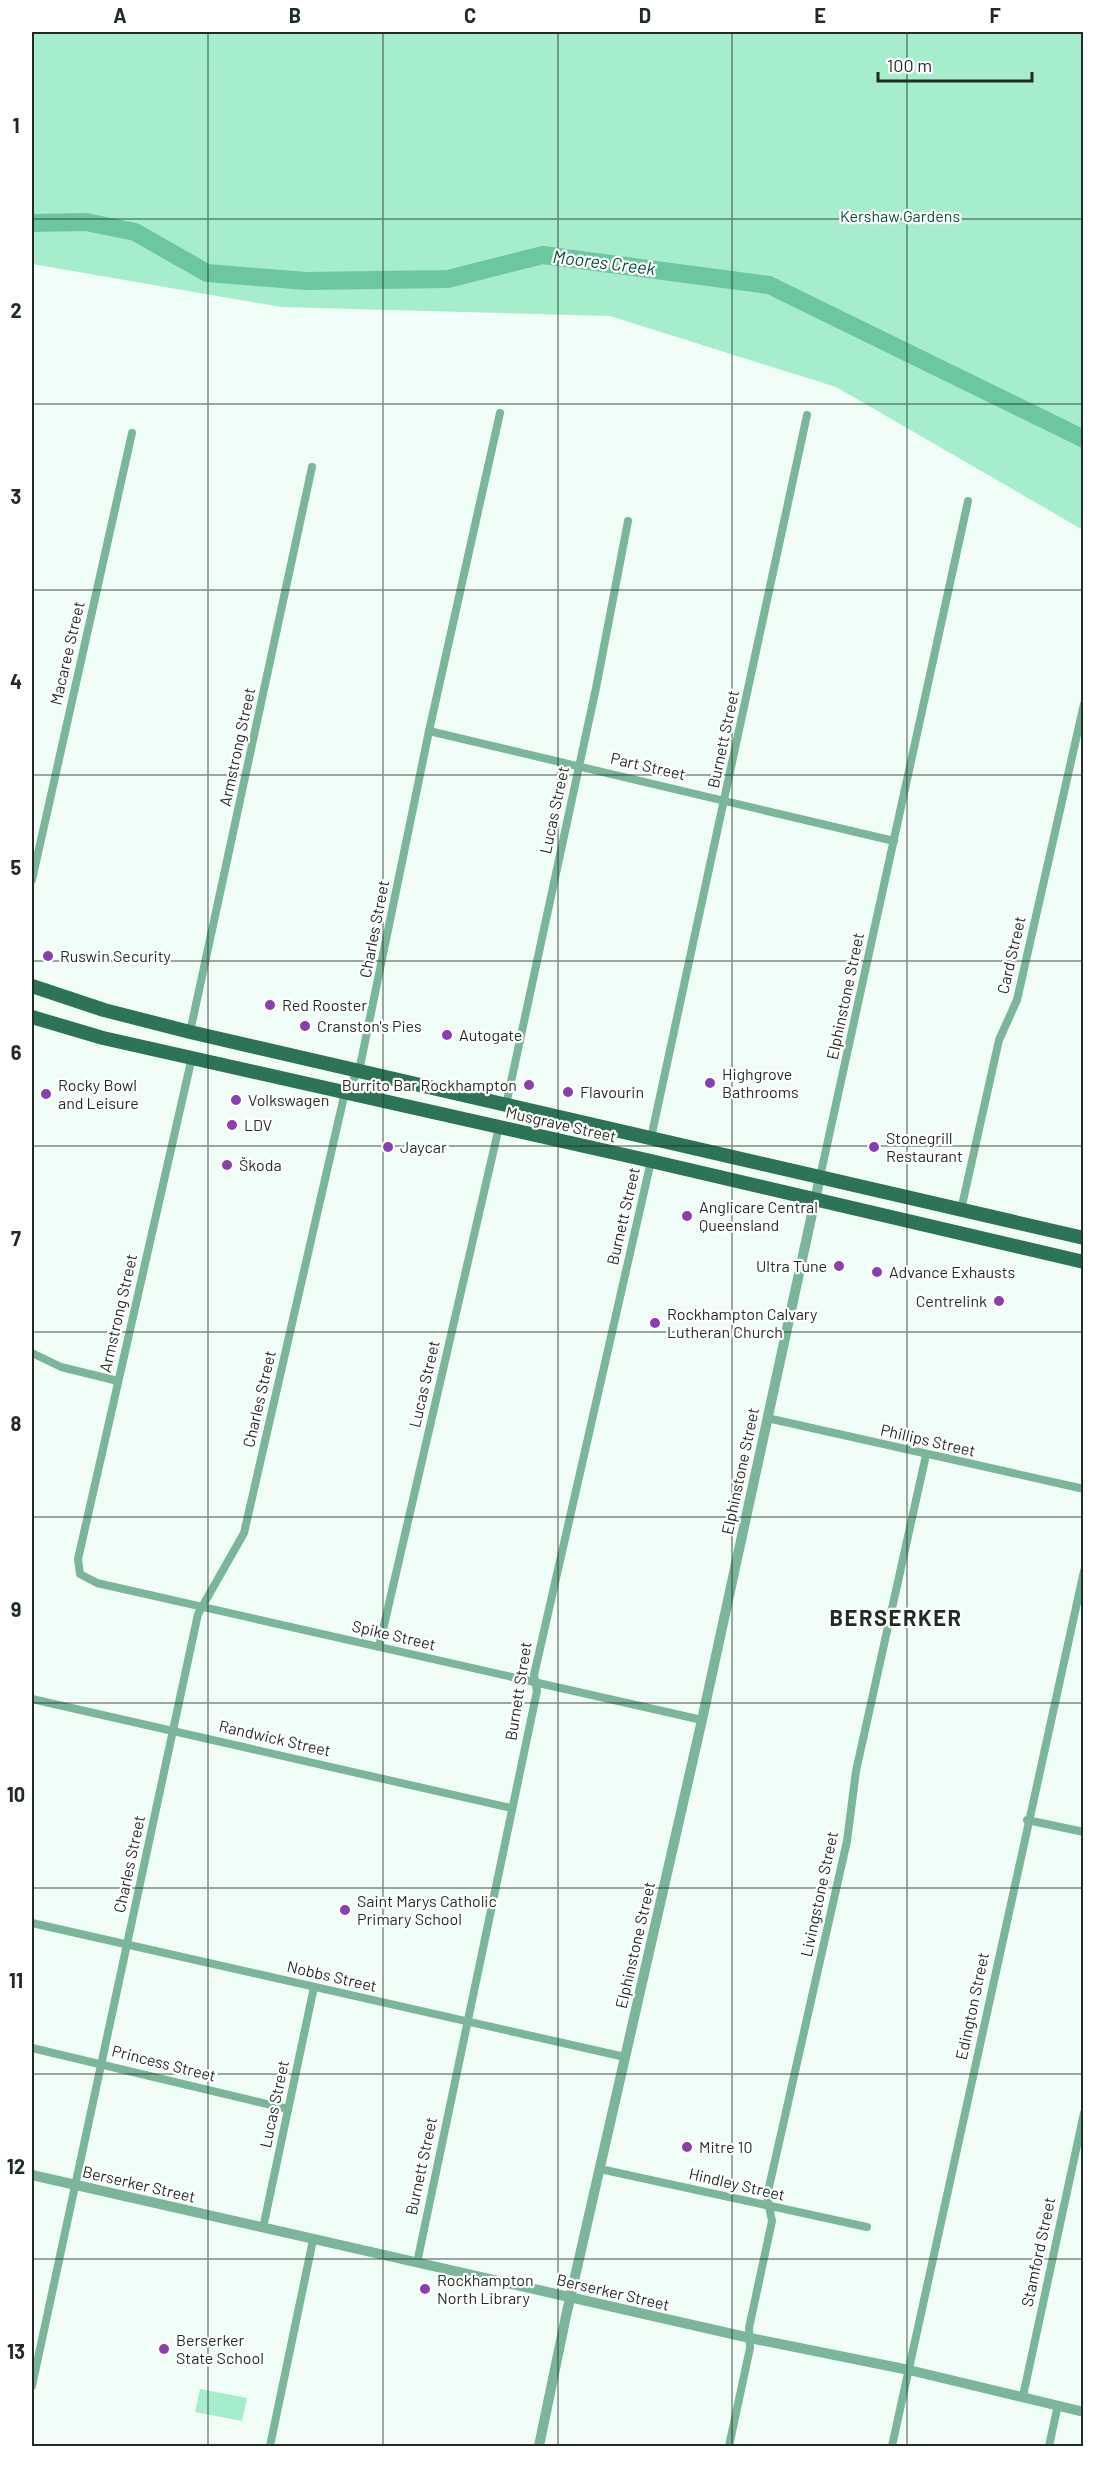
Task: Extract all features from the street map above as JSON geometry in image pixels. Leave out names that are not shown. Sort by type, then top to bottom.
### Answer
[{"type":"main road","name":"Musgrave Street","points":[[35,988],[104,1010],[190,1032],[1083,1238]]},
{"type":"main road","name":"Musgrave Street","points":[[32,1017],[63,1028],[651,1161],[1083,1262]]},
{"type":"street","name":"Charles Street","points":[[32,2386],[33,2371],[102,2063],[198,1614],[244,1533],[345,1092],[359,1071],[429,730],[500,413]]},
{"type":"street","name":"Burnett Street","points":[[651,1138],[807,415]]},
{"type":"street","name":"Macaree Street","points":[[32,880],[132,433]]},
{"type":"street","name":"Armstrong Street","points":[[190,1032],[312,467]]},
{"type":"street","name":"Elphinstone Street","points":[[539,2446],[702,1720],[766,1418],[968,501]]},
{"type":"street","name":"Lucas Street","points":[[506,1105],[579,765],[628,521]]},
{"type":"street","name":"Card Street","points":[[961,1210],[999,1040],[1017,1000],[1083,704]]},
{"type":"street","name":"Part Street","points":[[429,730],[894,841]]},
{"type":"street","name":"Armstrong Street","points":[[80,1574],[78,1559],[192,1057]]},
{"type":"street","name":"Lucas Street","points":[[379,1647],[499,1127]]},
{"type":"street","name":"Burnett Street","points":[[417,2263],[537,1691],[534,1674],[651,1161]]},
{"type":"street","points":[[32,1353],[60,1367],[118,1381]]},
{"type":"street","name":"Phillips Street","points":[[766,1418],[1083,1489]]},
{"type":"street","name":"Livingstone Street","points":[[729,2446],[756,2294],[772,2220],[767,2196],[847,1841],[856,1771],[926,1455]]},
{"type":"street","name":"Edington Street","points":[[892,2446],[1083,1571]]},
{"type":"street","name":"Spike Street","points":[[80,1574],[97,1583],[702,1720]]},
{"type":"street","name":"Randwick Street","points":[[32,1699],[511,1808]]},
{"type":"street","points":[[1028,1820],[1083,1832]]},
{"type":"street","name":"Nobbs Street","points":[[32,1923],[625,2057]]},
{"type":"street","name":"Lucas Street","points":[[263,2228],[314,1987]]},
{"type":"street","name":"Princess Street","points":[[32,2048],[288,2109]]},
{"type":"street","name":"Stamford Street","points":[[1023,2396],[1083,2114]]},
{"type":"street","name":"Hindley Street","points":[[600,2169],[867,2228]]},
{"type":"street","name":"Berserker Street","points":[[32,2175],[750,2338],[909,2370],[1083,2412]]},
{"type":"street","points":[[270,2446],[313,2240]]},
{"type":"street","points":[[1049,2446],[1058,2405]]},
{"type":"green space","name":"Kershaw Gardens","points":[[32,32],[1083,32],[1083,530],[836,387],[610,316],[281,307],[32,264]]},
{"type":"green space","points":[[200,2389],[247,2398],[242,2421],[195,2412]]},
{"type":"waterway","name":"Moores Creek","points":[[32,223],[86,222],[135,232],[207,273],[306,281],[448,279],[543,255],[769,285],[1084,439]]},
{"type":"place","name":"Ruswin Security","points":[[48,956]]},
{"type":"place","name":"Red Rooster","points":[[270,1005]]},
{"type":"place","name":"Cranston's Pies","points":[[305,1026]]},
{"type":"place","name":"Autogate","points":[[447,1035]]},
{"type":"place","name":"Highgrove Bathrooms","points":[[710,1083]]},
{"type":"place","name":"Burrito Bar Rockhampton","points":[[529,1085]]},
{"type":"place","name":"Flavourin","points":[[568,1092]]},
{"type":"place","name":"Rocky Bowl and Leisure","points":[[46,1094]]},
{"type":"place","name":"Volkswagen","points":[[236,1100]]},
{"type":"place","name":"LDV","points":[[232,1125]]},
{"type":"place","name":"Jaycar","points":[[388,1147]]},
{"type":"place","name":"Stonegrill Restaurant","points":[[874,1147]]},
{"type":"place","name":"Škoda","points":[[227,1165]]},
{"type":"place","name":"Anglicare Central Queensland","points":[[687,1216]]},
{"type":"place","name":"Ultra Tune","points":[[839,1266]]},
{"type":"place","name":"Advance Exhausts","points":[[877,1272]]},
{"type":"place","name":"Centrelink","points":[[999,1301]]},
{"type":"place","name":"Rockhampton Calvary Lutheran Church","points":[[655,1323]]},
{"type":"place","name":"Saint Marys Catholic Primary School","points":[[345,1910]]},
{"type":"place","name":"Mitre 10","points":[[687,2147]]},
{"type":"place","name":"Rockhampton North Library","points":[[425,2289]]},
{"type":"place","name":"Berserker State School","points":[[164,2349]]},
{"type":"district","name":"BERSERKER","points":[[896,1618]]}]
